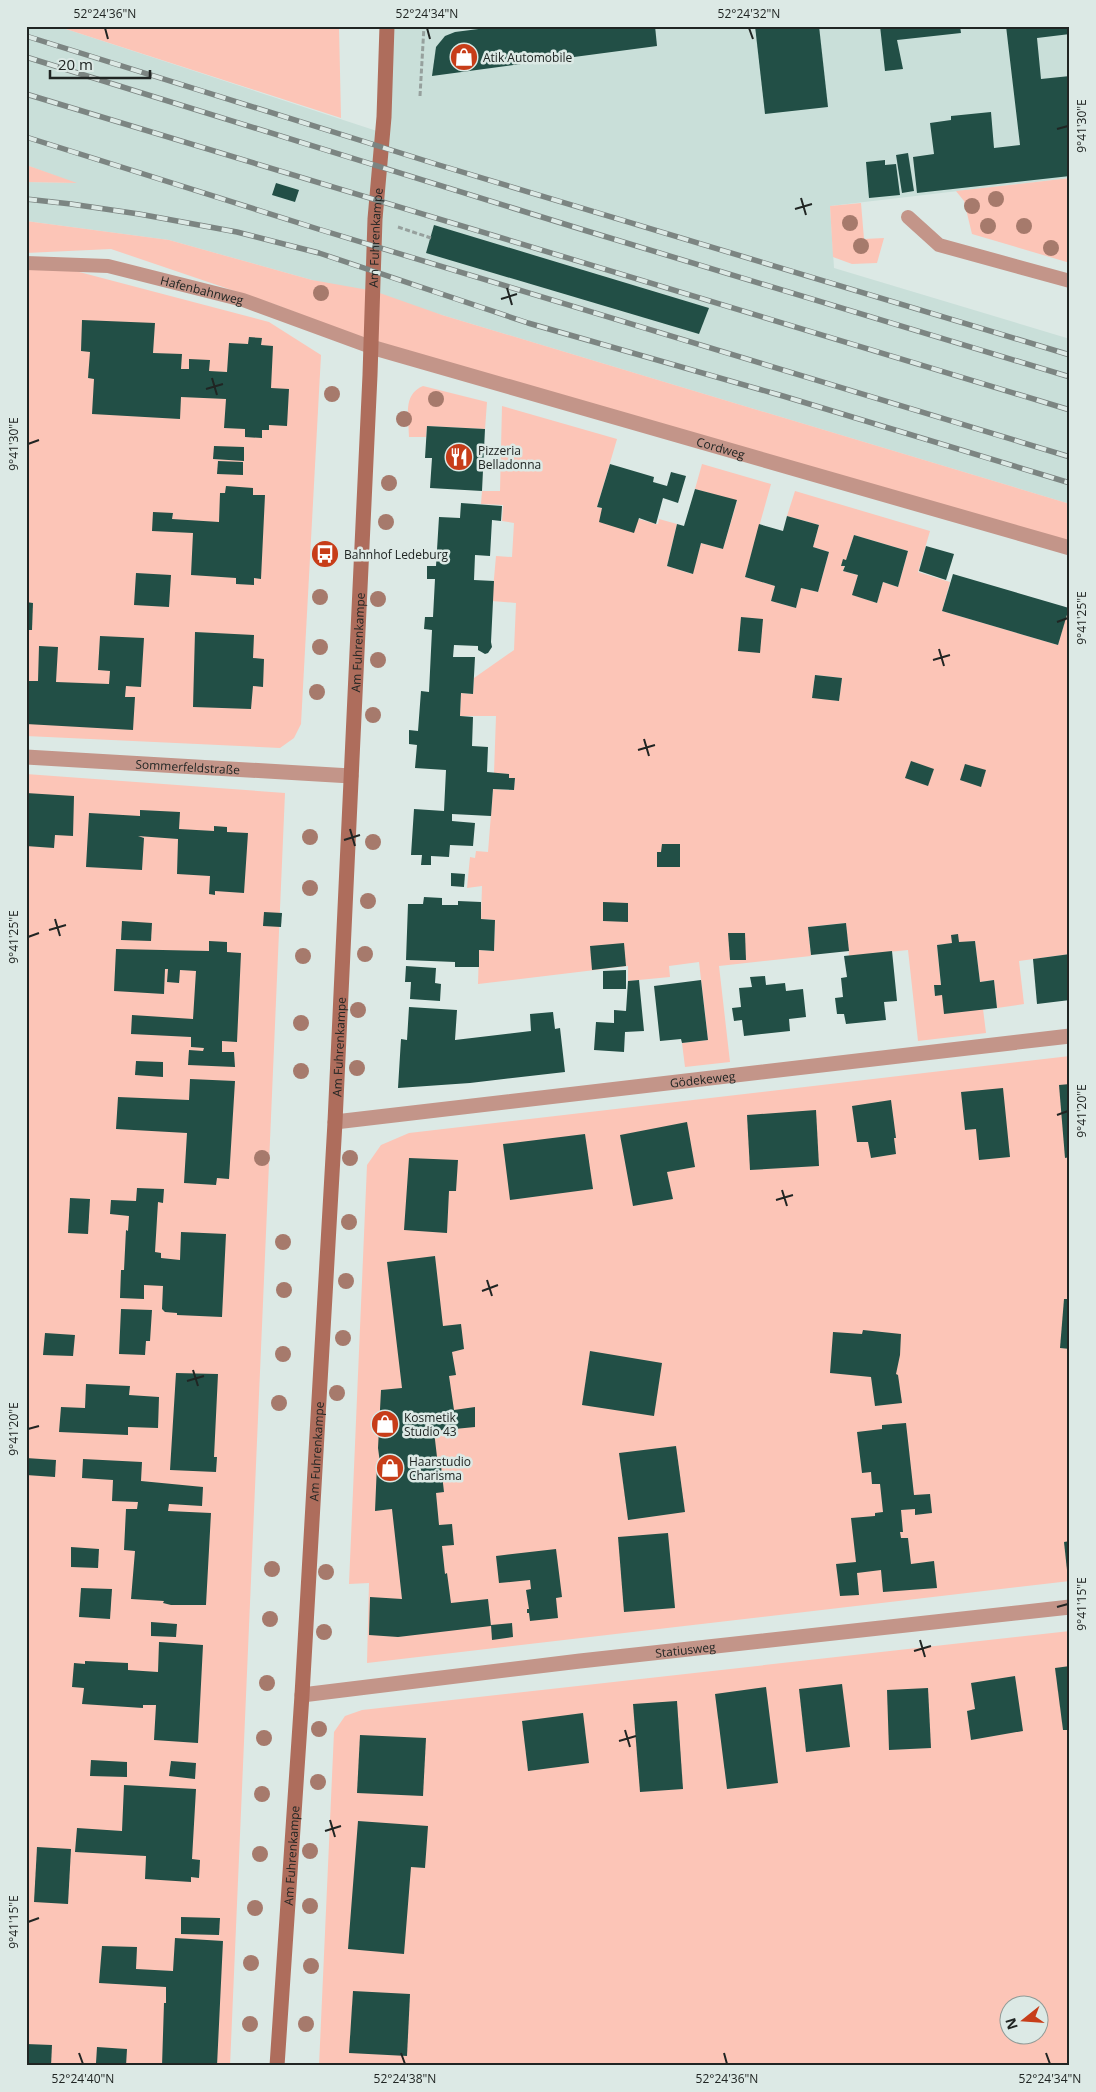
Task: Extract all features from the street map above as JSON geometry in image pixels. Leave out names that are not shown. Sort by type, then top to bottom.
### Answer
[{"type":"street","name":"Am Fuhrenkampe","points":[[277,2066],[302,1695],[335,1122],[376,219],[384,117],[387,26]]},
{"type":"street","name":"Cordweg","points":[[371,346],[1070,548]]},
{"type":"street","name":"Sommerfeldstraße","points":[[26,757],[351,776]]},
{"type":"street","name":"Gödekeweg","points":[[335,1122],[1070,1036]]},
{"type":"street","name":"Statiusweg","points":[[302,1695],[590,1660],[1070,1607]]},
{"type":"lane","points":[[908,217],[939,245],[1070,281]]},
{"type":"lane","name":"Hafenbahnweg","points":[[26,263],[108,266],[243,300],[371,346]]},
{"type":"path","points":[[420,96],[424,26]]},
{"type":"path","points":[[376,219],[431,238]]},
{"type":"shaded area","points":[[26,26],[55,26],[69,30],[383,133],[387,26],[1070,26],[1070,178],[830,206],[834,268],[1070,339],[1070,504],[442,315],[169,240],[26,221],[26,182],[75,183],[26,165]]},
{"type":"shaded area","points":[[55,26],[339,26],[341,118],[69,30]]},
{"type":"shaded area","points":[[26,165],[32,167],[77,183],[26,182]]},
{"type":"shaded area","points":[[1070,178],[1070,263],[972,234],[964,201],[956,191]]},
{"type":"shaded area","points":[[861,203],[864,239],[884,238],[877,263],[852,264],[833,257],[830,206]]},
{"type":"shaded area","points":[[26,221],[169,240],[312,280],[374,291],[442,315],[1070,504],[1070,548],[368,341],[279,306],[111,249],[26,253]]},
{"type":"shaded area","points":[[64,268],[269,322],[321,355],[301,724],[294,738],[280,748],[26,736],[26,270]]},
{"type":"shaded area","points":[[423,386],[487,402],[485,429],[427,426],[426,437],[409,437],[409,401],[416,390]]},
{"type":"shaded area","points":[[502,406],[617,439],[597,507],[656,524],[658,524],[659,519],[677,524],[667,566],[692,574],[701,543],[723,549],[737,501],[695,489],[702,464],[771,484],[745,577],[775,586],[771,601],[796,608],[801,588],[818,592],[829,552],[813,547],[819,525],[787,516],[795,491],[930,531],[918,572],[950,582],[942,611],[1058,645],[1066,616],[1070,617],[1070,954],[1019,961],[1024,1004],[997,1008],[994,980],[980,982],[975,941],[937,945],[941,985],[934,986],[935,995],[942,995],[983,1009],[986,1033],[918,1041],[908,950],[849,956],[846,923],[808,927],[811,956],[719,966],[730,1062],[685,1067],[682,1043],[708,1040],[699,962],[669,966],[670,977],[628,981],[628,966],[478,984],[479,950],[494,951],[495,920],[481,919],[482,886],[467,888],[470,857],[475,858],[476,851],[488,852],[493,789],[514,790],[515,778],[509,778],[509,774],[494,773],[496,716],[460,716],[461,693],[473,694],[474,678],[514,650],[516,603],[492,601],[496,556],[512,557],[514,523],[502,521],[503,505],[481,504],[482,491],[500,491]],"holes":[[[854,535],[908,551],[898,587],[883,582],[877,603],[853,595],[858,575],[843,571]],[[815,675],[842,678],[839,701],[812,697]]]},
{"type":"shaded area","points":[[26,774],[285,793],[230,2066],[26,2066]]},
{"type":"shaded area","points":[[1070,1056],[1070,1581],[367,1663],[369,1583],[349,1584],[367,1165],[381,1145],[409,1133]]},
{"type":"shaded area","points":[[1070,1631],[1070,2066],[319,2066],[334,1732],[345,1716],[362,1710]]},
{"type":"building","points":[[502,26],[655,26],[657,46],[432,76],[436,47],[445,36],[455,32]]},
{"type":"building","points":[[755,26],[819,26],[828,107],[765,114]]},
{"type":"building","points":[[880,26],[960,26],[961,33],[897,40],[903,69],[885,71]]},
{"type":"building","points":[[1006,26],[1070,26],[1070,34],[1037,38],[1041,79],[1070,76],[1070,176],[917,193],[913,157],[934,154],[930,123],[951,120],[951,116],[991,112],[994,148],[1020,145]]},
{"type":"building","points":[[908,153],[914,191],[902,193],[896,155]]},
{"type":"building","points":[[885,160],[885,165],[896,164],[900,195],[869,198],[866,162]]},
{"type":"building","points":[[276,183],[299,190],[295,202],[272,195]]},
{"type":"building","points":[[434,225],[709,308],[699,334],[426,253]]},
{"type":"building","points":[[82,320],[155,323],[153,353],[182,354],[181,369],[189,369],[189,359],[210,360],[209,371],[227,372],[229,343],[248,344],[249,337],[262,338],[261,345],[273,346],[271,388],[289,389],[287,426],[269,425],[269,430],[262,430],[262,438],[245,437],[245,429],[224,428],[226,399],[181,397],[180,419],[92,414],[94,379],[88,378],[90,352],[81,351]]},
{"type":"building","points":[[427,426],[485,429],[482,491],[430,488],[432,458],[425,458]]},
{"type":"building","points":[[214,446],[244,447],[244,461],[213,459]]},
{"type":"building","points":[[218,461],[243,462],[243,475],[217,474]]},
{"type":"building","points":[[610,464],[654,477],[653,482],[667,486],[671,472],[686,476],[678,503],[663,498],[656,524],[639,518],[634,533],[599,522],[602,508],[597,507]]},
{"type":"building","points":[[226,486],[253,488],[253,495],[265,495],[261,579],[254,578],[254,585],[236,584],[236,578],[191,575],[193,533],[152,531],[153,512],[173,513],[172,519],[219,522],[220,493],[225,493]]},
{"type":"building","points":[[695,489],[737,500],[723,549],[701,543],[693,574],[667,566],[677,524],[684,526]]},
{"type":"building","points":[[461,503],[502,506],[501,521],[492,520],[490,556],[475,555],[474,580],[494,581],[492,647],[485,654],[478,650],[478,646],[454,645],[453,657],[475,657],[473,694],[461,693],[460,716],[473,717],[472,746],[488,747],[487,772],[509,774],[509,778],[515,778],[514,790],[493,789],[491,816],[452,814],[452,821],[475,823],[473,846],[450,845],[449,857],[431,856],[431,865],[421,865],[422,855],[411,855],[414,809],[444,811],[446,770],[415,768],[417,745],[409,744],[409,730],[418,731],[421,691],[429,692],[432,630],[424,629],[425,617],[433,617],[435,579],[427,579],[427,566],[436,566],[439,517],[460,518]]},
{"type":"building","points":[[787,516],[819,525],[813,547],[829,552],[818,592],[801,588],[796,608],[771,601],[775,586],[745,577],[759,524],[783,531]]},
{"type":"building","points":[[854,535],[908,551],[898,587],[883,582],[877,603],[852,595],[858,575],[843,571],[845,566],[841,566],[843,559],[846,560]]},
{"type":"building","points":[[926,546],[954,554],[946,580],[919,571]]},
{"type":"building","points":[[136,573],[171,575],[169,607],[134,605]]},
{"type":"building","points":[[953,574],[1069,608],[1058,645],[942,611]]},
{"type":"building","points":[[26,602],[33,603],[32,630],[26,630]]},
{"type":"building","points":[[741,617],[763,619],[760,653],[738,651]]},
{"type":"building","points":[[195,632],[254,635],[253,658],[264,659],[263,687],[253,686],[251,709],[193,707]]},
{"type":"building","points":[[100,636],[144,638],[141,687],[126,686],[125,697],[135,697],[133,730],[26,724],[26,681],[38,681],[39,646],[58,647],[56,682],[109,684],[110,671],[98,670]]},
{"type":"building","points":[[815,675],[842,678],[839,701],[812,698]]},
{"type":"building","points":[[911,761],[934,769],[928,786],[905,778]]},
{"type":"building","points":[[965,764],[986,770],[981,787],[960,780]]},
{"type":"building","points":[[26,793],[74,796],[73,836],[55,835],[54,848],[26,846]]},
{"type":"building","points":[[140,810],[180,812],[179,829],[214,831],[214,826],[227,827],[227,832],[248,833],[244,893],[215,891],[215,895],[209,894],[210,876],[177,874],[178,839],[138,836],[144,838],[142,870],[86,867],[89,813],[140,816]]},
{"type":"building","points":[[662,844],[680,844],[680,867],[657,867],[657,852],[661,852]]},
{"type":"building","points":[[451,873],[465,874],[464,887],[451,886]]},
{"type":"building","points":[[424,897],[442,898],[442,905],[458,905],[458,901],[481,902],[481,919],[495,920],[494,951],[479,950],[479,967],[455,967],[455,962],[406,960],[408,904],[423,904]]},
{"type":"building","points":[[603,902],[628,903],[628,922],[603,921]]},
{"type":"building","points":[[264,912],[282,913],[281,927],[263,926]]},
{"type":"building","points":[[122,921],[152,923],[151,941],[121,940]]},
{"type":"building","points":[[846,923],[849,951],[811,955],[808,927]]},
{"type":"building","points":[[728,933],[745,933],[746,960],[730,960]]},
{"type":"building","points":[[958,934],[959,942],[975,941],[980,982],[994,980],[997,1008],[944,1014],[942,995],[935,996],[934,985],[941,985],[937,945],[952,943],[951,935]]},
{"type":"building","points":[[209,941],[227,942],[227,952],[241,953],[237,1042],[222,1041],[222,1052],[234,1052],[235,1067],[188,1065],[189,1050],[203,1051],[204,1048],[191,1047],[191,1037],[131,1034],[132,1015],[193,1019],[196,971],[180,970],[179,983],[167,982],[168,969],[165,969],[164,994],[114,991],[116,949],[209,951]]},
{"type":"building","points":[[624,943],[626,966],[592,970],[590,946]]},
{"type":"building","points":[[892,951],[897,1001],[884,1002],[886,1020],[846,1024],[844,1014],[837,1014],[835,998],[843,997],[841,978],[847,977],[844,956]]},
{"type":"building","points":[[1070,954],[1070,1000],[1037,1004],[1033,959]]},
{"type":"building","points":[[406,966],[436,968],[435,983],[441,984],[440,1001],[410,999],[411,982],[405,982]]},
{"type":"building","points":[[626,970],[626,989],[603,989],[603,971]]},
{"type":"building","points":[[765,976],[766,985],[785,983],[786,991],[803,989],[806,1017],[789,1019],[790,1031],[744,1036],[742,1020],[734,1021],[732,1008],[741,1007],[739,988],[752,987],[750,977]]},
{"type":"building","points":[[639,980],[644,1031],[625,1032],[624,1052],[594,1050],[596,1022],[614,1023],[614,1010],[626,1011],[628,981]]},
{"type":"building","points":[[701,980],[708,1040],[682,1043],[681,1039],[660,1041],[654,986]]},
{"type":"building","points":[[409,1007],[457,1010],[455,1040],[531,1031],[530,1014],[553,1012],[555,1029],[560,1028],[565,1072],[470,1083],[398,1088],[401,1039],[407,1040]]},
{"type":"building","points":[[136,1061],[163,1062],[163,1077],[135,1075]]},
{"type":"building","points":[[190,1079],[235,1081],[229,1179],[217,1178],[216,1185],[184,1183],[187,1133],[116,1129],[118,1097],[189,1100]]},
{"type":"building","points":[[1070,1084],[1070,1157],[1065,1158],[1059,1085]]},
{"type":"building","points":[[1003,1088],[1010,1157],[979,1160],[976,1129],[965,1130],[961,1092]]},
{"type":"building","points":[[891,1100],[896,1154],[871,1158],[868,1142],[857,1142],[852,1106]]},
{"type":"building","points":[[816,1110],[819,1166],[750,1170],[747,1115]]},
{"type":"building","points":[[687,1122],[695,1167],[667,1172],[673,1199],[633,1206],[620,1135]]},
{"type":"building","points":[[585,1134],[593,1189],[510,1200],[503,1144]]},
{"type":"building","points":[[409,1158],[458,1160],[456,1191],[449,1191],[447,1233],[404,1230]]},
{"type":"building","points":[[137,1188],[164,1189],[163,1203],[158,1202],[155,1252],[161,1253],[161,1258],[180,1260],[181,1232],[226,1234],[222,1317],[177,1315],[177,1313],[165,1312],[162,1309],[163,1286],[144,1285],[144,1299],[120,1298],[121,1270],[124,1270],[126,1230],[128,1231],[129,1216],[110,1214],[111,1200],[136,1201]]},
{"type":"building","points":[[70,1198],[90,1199],[88,1234],[68,1233]]},
{"type":"building","points":[[435,1256],[443,1326],[461,1324],[464,1349],[452,1352],[456,1375],[449,1376],[454,1410],[475,1407],[475,1427],[434,1431],[437,1457],[440,1457],[444,1492],[436,1493],[439,1525],[452,1524],[454,1545],[442,1546],[445,1574],[447,1573],[451,1603],[488,1599],[491,1626],[398,1637],[369,1635],[370,1597],[402,1599],[392,1509],[375,1511],[377,1464],[380,1463],[378,1448],[381,1390],[402,1388],[387,1262]]},
{"type":"building","points":[[1064,1299],[1070,1299],[1070,1349],[1060,1348]]},
{"type":"building","points":[[121,1309],[152,1310],[150,1341],[146,1341],[145,1355],[119,1354]]},
{"type":"building","points":[[863,1330],[901,1334],[900,1355],[896,1374],[898,1375],[902,1403],[875,1406],[871,1377],[830,1373],[833,1332],[862,1334]]},
{"type":"building","points":[[45,1333],[75,1335],[73,1356],[43,1355]]},
{"type":"building","points":[[590,1351],[662,1363],[654,1416],[582,1405]]},
{"type":"building","points":[[176,1373],[218,1374],[214,1457],[217,1457],[216,1472],[170,1470]]},
{"type":"building","points":[[86,1384],[130,1386],[129,1395],[159,1397],[158,1428],[128,1427],[128,1435],[59,1432],[61,1407],[85,1408]]},
{"type":"building","points":[[906,1423],[914,1495],[930,1494],[932,1513],[915,1515],[915,1509],[901,1510],[903,1532],[900,1532],[901,1538],[908,1538],[911,1564],[934,1561],[937,1588],[883,1592],[881,1570],[857,1573],[859,1595],[840,1596],[836,1564],[856,1562],[851,1518],[875,1516],[875,1513],[883,1512],[880,1484],[872,1484],[871,1472],[862,1473],[857,1432],[882,1429],[882,1425]]},
{"type":"building","points":[[676,1446],[685,1512],[628,1520],[619,1453]]},
{"type":"building","points":[[26,1458],[56,1460],[55,1477],[26,1475]]},
{"type":"building","points":[[83,1459],[142,1462],[141,1481],[203,1487],[202,1506],[169,1504],[168,1511],[211,1513],[206,1605],[171,1605],[163,1603],[164,1601],[131,1599],[135,1551],[124,1550],[126,1509],[137,1509],[138,1502],[112,1501],[113,1480],[82,1478]]},
{"type":"building","points":[[668,1533],[675,1608],[624,1612],[618,1537]]},
{"type":"building","points":[[1070,1541],[1070,1569],[1067,1570],[1064,1542]]},
{"type":"building","points":[[71,1547],[99,1549],[98,1568],[71,1567]]},
{"type":"building","points":[[556,1549],[562,1597],[556,1598],[558,1618],[530,1621],[529,1613],[527,1613],[527,1609],[529,1609],[526,1590],[531,1589],[530,1580],[499,1583],[496,1556]]},
{"type":"building","points":[[81,1588],[112,1589],[110,1619],[79,1617]]},
{"type":"building","points":[[151,1622],[177,1624],[176,1637],[151,1636]]},
{"type":"building","points":[[512,1623],[513,1637],[492,1640],[491,1625]]},
{"type":"building","points":[[159,1642],[203,1645],[198,1743],[154,1740],[156,1705],[143,1705],[143,1708],[82,1704],[84,1688],[72,1687],[74,1663],[85,1664],[85,1661],[128,1663],[128,1670],[158,1672]]},
{"type":"building","points":[[1070,1666],[1070,1730],[1063,1730],[1055,1668]]},
{"type":"building","points":[[1015,1676],[1023,1731],[971,1740],[967,1711],[975,1709],[971,1683]]},
{"type":"building","points":[[842,1684],[850,1747],[806,1752],[799,1689]]},
{"type":"building","points":[[766,1687],[778,1783],[727,1789],[715,1694]]},
{"type":"building","points":[[928,1688],[931,1748],[889,1750],[887,1690]]},
{"type":"building","points":[[677,1701],[683,1789],[640,1792],[633,1704]]},
{"type":"building","points":[[583,1713],[589,1763],[528,1771],[522,1721]]},
{"type":"building","points":[[360,1735],[426,1738],[423,1796],[357,1793]]},
{"type":"building","points":[[91,1760],[127,1762],[127,1777],[90,1776]]},
{"type":"building","points":[[171,1761],[196,1763],[195,1779],[169,1776]]},
{"type":"building","points":[[124,1785],[196,1789],[192,1859],[200,1860],[199,1878],[191,1877],[191,1882],[145,1879],[146,1856],[75,1852],[77,1828],[122,1831]]},
{"type":"building","points":[[358,1821],[428,1826],[425,1868],[411,1867],[404,1954],[348,1949]]},
{"type":"building","points":[[37,1847],[71,1849],[68,1904],[34,1902]]},
{"type":"building","points":[[181,1917],[220,1918],[219,1935],[181,1934]]},
{"type":"building","points":[[175,1938],[223,1941],[217,2066],[162,2066],[166,1987],[99,1983],[102,1946],[137,1947],[136,1969],[173,1971]]},
{"type":"building","points":[[353,1991],[410,1994],[407,2056],[349,2053]]},
{"type":"building","points":[[26,2044],[52,2045],[51,2066],[26,2066]]},
{"type":"building","points":[[97,2047],[127,2049],[126,2066],[107,2066],[108,2064],[96,2063]]},
{"type":"railway","points":[[26,36],[439,165],[1070,355]]},
{"type":"railway","points":[[26,57],[587,231],[1070,377]]},
{"type":"railway","points":[[26,94],[1070,410]]},
{"type":"railway","points":[[26,137],[318,229],[1070,457]]},
{"type":"railway","points":[[26,199],[139,214],[237,232],[319,253],[528,323],[783,396],[1070,483]]},
{"type":"place","name":"Atik Automobile","points":[[464,57]]},
{"type":"place","name":"Pizzeria Belladonna","points":[[459,457]]},
{"type":"place","name":"Bahnhof Ledeburg","points":[[325,554]]},
{"type":"place","name":"Kosmetik Studio 43","points":[[385,1424]]},
{"type":"place","name":"Haarstudio Charisma","points":[[390,1468]]}]
